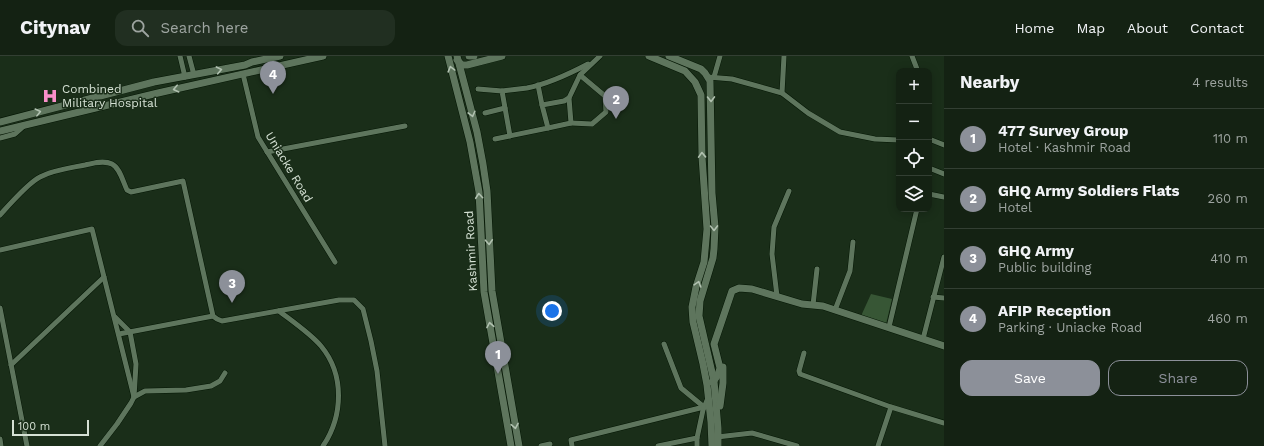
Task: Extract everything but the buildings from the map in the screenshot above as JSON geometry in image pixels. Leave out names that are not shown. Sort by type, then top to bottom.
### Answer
[{"type":"main road","points":[[0,122],[154,82],[244,65],[280,56]]},
{"type":"main road","points":[[0,131],[158,93],[323,56]]},
{"type":"main road","name":"Kashmir Road","points":[[448,56],[470,142],[484,215],[487,269],[484,292],[507,400],[519,446]]},
{"type":"main road","points":[[453,56],[462,64],[467,65],[502,56]]},
{"type":"main road","points":[[469,56],[474,56]]},
{"type":"main road","points":[[648,56],[685,71],[695,82],[701,94],[702,158],[708,229],[704,262],[696,287],[692,307],[693,322],[707,385],[712,446]]},
{"type":"main road","points":[[669,56],[680,58],[701,69],[711,77],[712,193],[715,227],[713,258],[700,301],[699,316],[714,381],[718,428]]},
{"type":"main road","name":"Kashmir Road","points":[[458,59],[483,164],[487,191],[484,215]]},
{"type":"main road","points":[[154,82],[158,93]]},
{"type":"main road","points":[[474,166],[483,164]]},
{"type":"main road","points":[[707,385],[714,381],[720,372],[720,362],[714,344],[732,291],[739,288],[752,289],[802,304],[823,306],[944,346]]},
{"type":"main road","points":[[715,340],[724,364],[717,437],[718,446]]},
{"type":"main road","name":"Kashmir Road","points":[[507,400],[511,446]]},
{"type":"street","points":[[180,56],[186,76]]},
{"type":"street","points":[[189,56],[194,75]]},
{"type":"street","points":[[478,89],[502,91],[528,88],[571,74],[600,56]]},
{"type":"street","points":[[720,56],[711,77],[732,79],[782,93],[808,113],[840,132],[875,139],[896,140]]},
{"type":"street","points":[[782,93],[784,56]]},
{"type":"street","points":[[912,56],[917,68]]},
{"type":"street","points":[[571,123],[569,98],[580,74],[592,62]]},
{"type":"street","name":"Uniacke Road","points":[[242,74],[258,137],[335,262]]},
{"type":"street","points":[[495,139],[571,123],[592,124],[606,112],[605,96],[580,74]]},
{"type":"street","points":[[538,85],[548,128]]},
{"type":"street","points":[[502,91],[510,136]]},
{"type":"street","points":[[542,105],[564,101],[569,98]]},
{"type":"street","points":[[485,113],[506,108]]},
{"type":"street","points":[[0,138],[15,134],[24,126]]},
{"type":"street","points":[[267,152],[405,126]]},
{"type":"street","points":[[932,141],[944,145]]},
{"type":"street","points":[[0,215],[10,203],[35,180],[53,172],[92,164],[106,162],[113,164],[127,190],[131,192],[183,181],[213,316],[217,319],[222,321],[339,300],[354,300],[363,309],[377,371],[385,446]]},
{"type":"street","points":[[932,169],[944,174]]},
{"type":"street","points":[[777,296],[772,254],[774,227],[789,191]]},
{"type":"street","points":[[932,195],[944,197]]},
{"type":"street","points":[[888,327],[916,212]]},
{"type":"street","points":[[0,250],[92,229],[134,397]]},
{"type":"street","points":[[835,310],[850,271],[853,242]]},
{"type":"street","points":[[923,339],[944,257]]},
{"type":"street","points":[[813,305],[817,270]]},
{"type":"street","points":[[11,365],[104,277]]},
{"type":"street","points":[[933,297],[944,298]]},
{"type":"street","points":[[0,309],[23,427]]},
{"type":"street","points":[[0,309],[27,446]]},
{"type":"street","points":[[279,311],[321,346],[334,366],[337,378],[339,406],[330,435],[323,446]]},
{"type":"street","points":[[119,334],[213,316]]},
{"type":"street","points":[[102,445],[134,397],[136,364],[130,332],[114,317]]},
{"type":"street","points":[[664,344],[681,388],[704,407]]},
{"type":"street","points":[[804,354],[799,371],[800,374],[891,407],[944,423]]},
{"type":"street","points":[[134,397],[145,391],[186,390],[211,386],[220,381],[225,373]]},
{"type":"street","points":[[697,446],[697,438],[704,407],[708,398]]},
{"type":"street","points":[[572,446],[572,440],[704,407]]},
{"type":"street","points":[[878,446],[891,407]]},
{"type":"street","points":[[717,437],[752,433],[797,446]]},
{"type":"street","points":[[658,446],[697,438]]},
{"type":"street","points":[[0,439],[2,446]]},
{"type":"street","points":[[541,446],[550,444]]},
{"type":"green space","points":[[871,294],[892,299],[886,324],[861,316]]},
{"type":"place","name":"AFIP Reception","points":[[273,94]]},
{"type":"place","name":"Combined Military Hospital","points":[[50,96]]},
{"type":"place","name":"GHQ Army Soldiers Flats","points":[[616,119]]},
{"type":"place","name":"GHQ Army","points":[[232,303]]},
{"type":"place","name":"477 Survey Group","points":[[498,374]]}]
